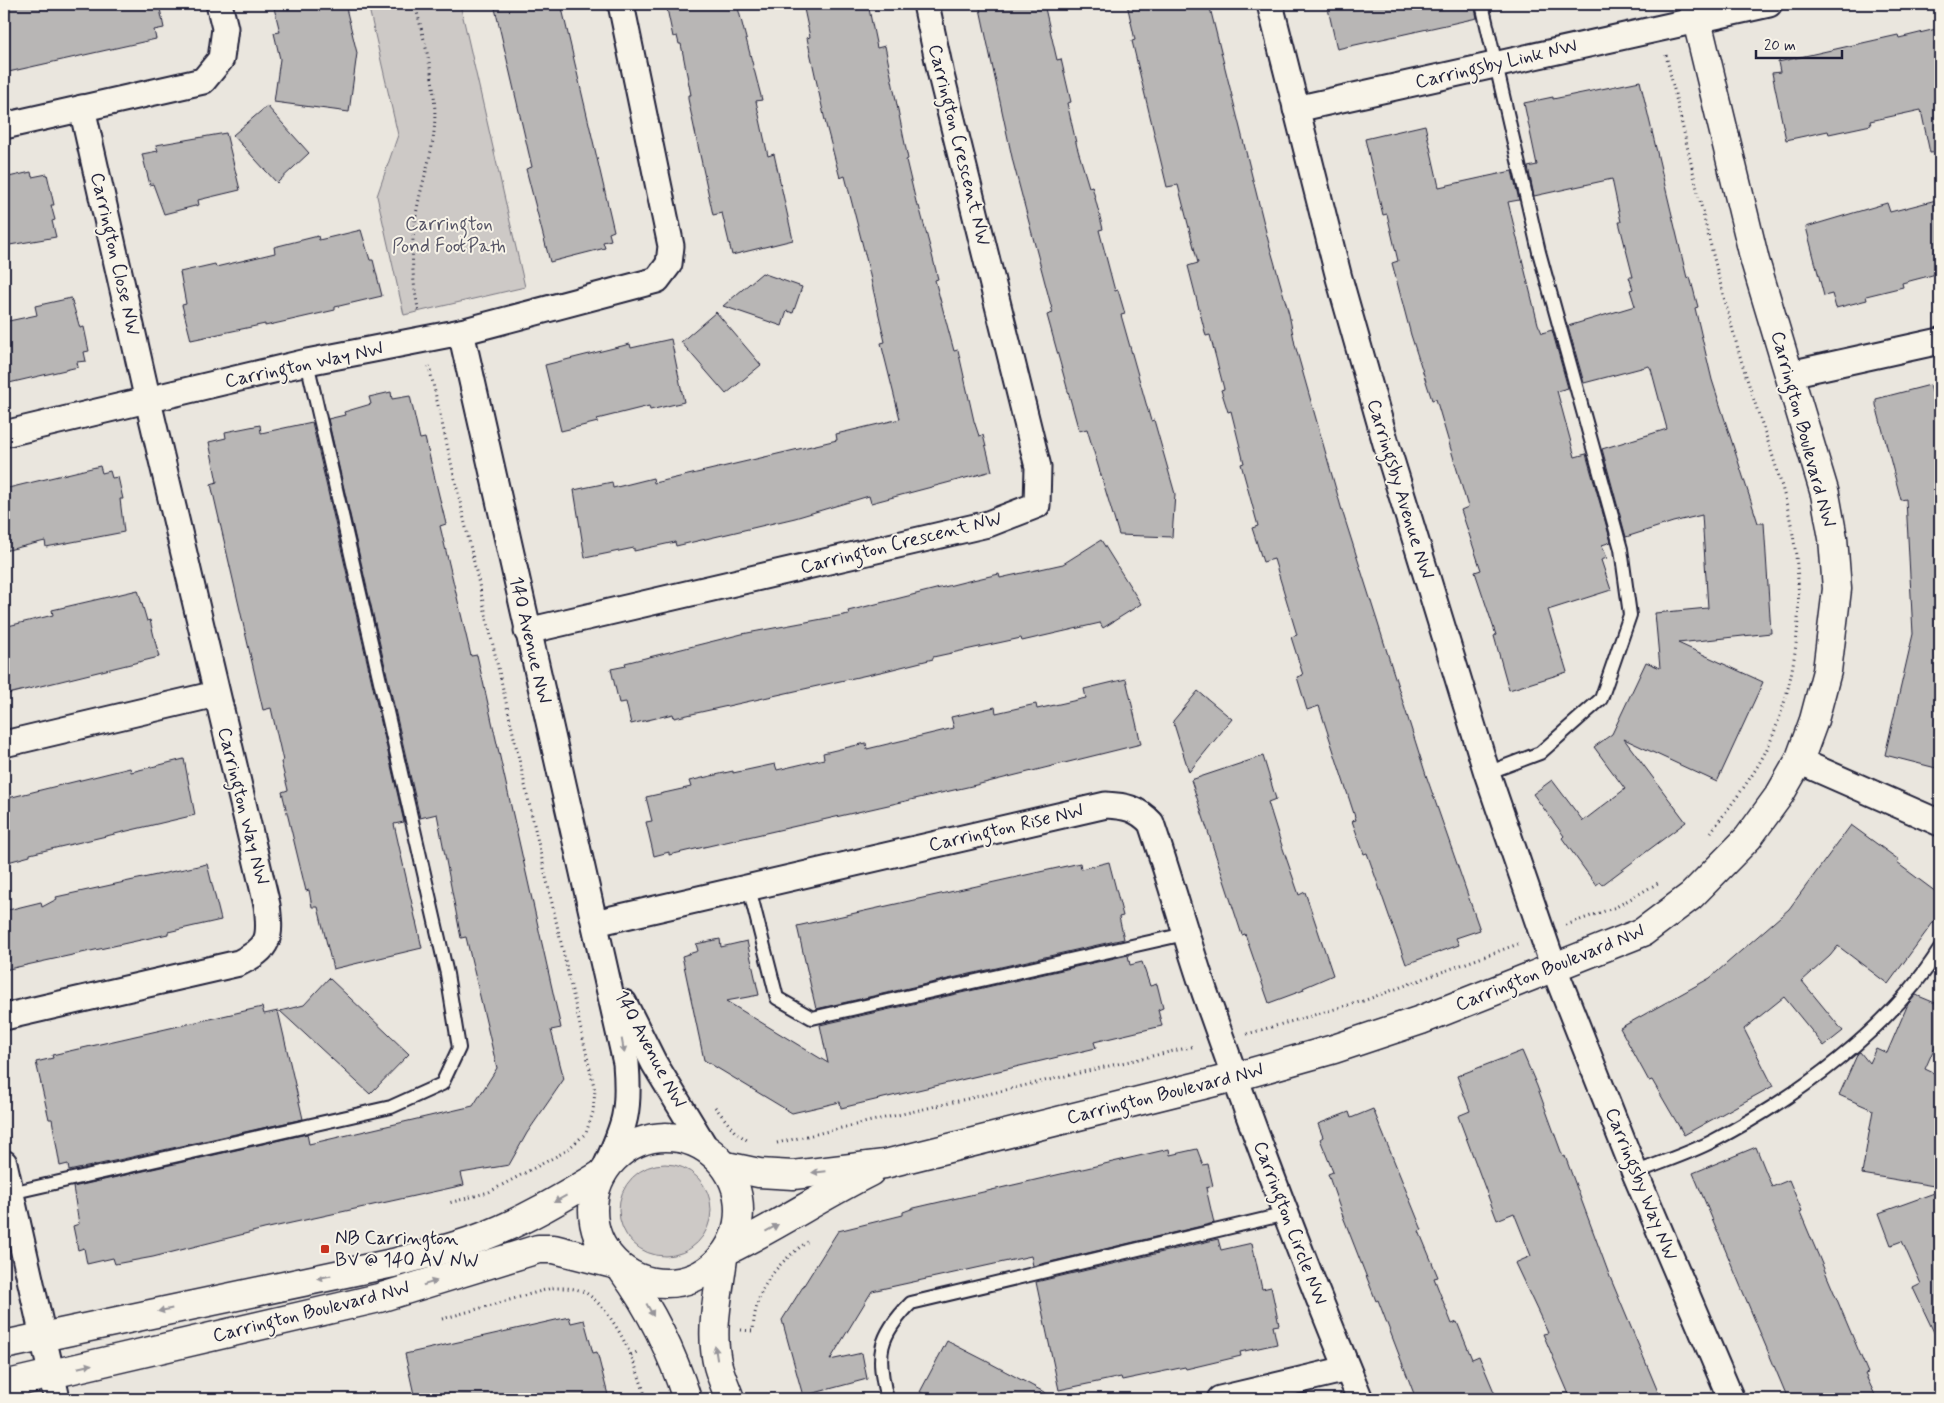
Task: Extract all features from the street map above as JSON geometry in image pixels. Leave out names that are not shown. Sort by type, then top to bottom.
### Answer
[{"type":"street","points":[[4,126],[202,80],[220,59],[225,28],[219,4]]},
{"type":"street","points":[[461,332],[657,280],[669,264],[671,246],[621,4]]},
{"type":"street","name":"Carrington Crescent NW","points":[[527,631],[988,524],[1036,505],[1038,467],[941,75],[926,4]]},
{"type":"street","name":"Carringsby Avenue NW","points":[[1270,4],[1339,278],[1387,447],[1487,773],[1554,968]]},
{"type":"street","name":"Carringsby Link NW","points":[[1296,109],[1496,64],[1695,12],[1769,4]]},
{"type":"street","name":"Carrington Boulevard NW","points":[[726,1166],[759,1173],[793,1175],[885,1164],[1235,1077],[1334,1049],[1412,1022],[1642,932],[1690,896],[1748,838],[1780,794],[1799,761],[1814,720],[1827,671],[1836,589],[1833,538],[1825,494],[1756,261],[1695,12]]},
{"type":"street","name":"Carrington Close NW","points":[[82,108],[148,401]]},
{"type":"street","name":"Carrington Way NW","points":[[4,434],[307,362],[461,332]]},
{"type":"street","name":"140 Avenue NW","points":[[461,332],[527,631],[621,1035],[629,1098],[625,1125],[594,1197],[593,1222],[601,1246],[620,1267],[647,1304],[661,1331],[687,1399]]},
{"type":"street","points":[[1790,374],[1940,341]]},
{"type":"street","name":"Carrington Way NW","points":[[4,1018],[239,963],[253,956],[266,944],[270,928],[267,905],[148,401]]},
{"type":"street","points":[[4,744],[216,694]]},
{"type":"street","points":[[1799,761],[1940,823]]},
{"type":"street","name":"Carrington Rise NW","points":[[595,923],[1106,805],[1126,806],[1141,812],[1151,824],[1185,934],[1235,1077]]},
{"type":"street","name":"140 Avenue NW","points":[[601,948],[634,1025],[654,1063],[705,1147],[726,1166],[737,1190],[740,1216],[726,1254],[714,1328],[714,1344],[718,1366],[730,1399]]},
{"type":"street","name":"Carringsby Way NW","points":[[1554,968],[1635,1173],[1731,1399]]},
{"type":"street","name":"Carrington Circle NW","points":[[1235,1077],[1286,1214],[1360,1399]]},
{"type":"street","name":"140 Avenue NW","points":[[604,1171],[625,1149],[651,1138],[679,1137],[705,1147]]},
{"type":"street","points":[[4,1163],[7,1194],[54,1386]]},
{"type":"street","name":"Carrington Boulevard NW","points":[[726,1254],[772,1228],[814,1200],[885,1164]]},
{"type":"street","name":"Carrington Boulevard NW","points":[[4,1345],[393,1263],[444,1250],[484,1236],[544,1208],[604,1171]]},
{"type":"street","name":"Carrington Boulevard NW","points":[[4,1385],[54,1386],[379,1298],[538,1249],[554,1249],[620,1267]]},
{"type":"street","name":"140 Avenue NW","points":[[620,1267],[650,1282],[680,1283],[707,1272],[726,1254]]},
{"type":"street","points":[[1220,1399],[1347,1369]]},
{"type":"lane","points":[[1482,4],[1539,252],[1621,549],[1630,615],[1601,700],[1540,753],[1487,773]]},
{"type":"lane","points":[[7,1194],[391,1107],[442,1084],[459,1048],[445,964],[307,362]]},
{"type":"lane","points":[[749,888],[777,998],[812,1018],[1185,934]]},
{"type":"lane","points":[[1635,1173],[1712,1141],[1774,1106],[1834,1062],[1884,1018],[1929,968],[1940,950]]},
{"type":"lane","points":[[886,1399],[880,1351],[892,1322],[911,1303],[1286,1214]]},
{"type":"path","points":[[415,4],[431,70],[434,107],[433,139],[416,214],[412,251],[412,280],[420,317]]},
{"type":"path","points":[[1670,69],[1734,338],[1787,505],[1796,546],[1799,591],[1797,640],[1787,692],[1771,741],[1739,794],[1710,833]]},
{"type":"path","points":[[431,377],[594,1091],[593,1112],[586,1133],[566,1151],[489,1192],[449,1203]]},
{"type":"path","points":[[1578,920],[1616,906],[1660,882]]},
{"type":"path","points":[[1258,1031],[1363,1001],[1507,948]]},
{"type":"path","points":[[771,1144],[792,1141],[1183,1049]]},
{"type":"path","points":[[594,1100],[629,1098]]},
{"type":"path","points":[[714,1106],[735,1132],[749,1141]]},
{"type":"path","points":[[442,1319],[552,1288],[570,1288],[588,1294],[620,1334],[639,1374],[646,1399]]},
{"type":"green space","name":"Carrington Pond FootPath","points":[[368,4],[460,4],[525,287],[404,315],[377,196],[398,135]]},
{"type":"green space","points":[[665,1164],[683,1167],[698,1177],[708,1192],[711,1210],[708,1228],[698,1243],[683,1253],[665,1256],[647,1253],[632,1243],[622,1228],[619,1210],[622,1192],[632,1177],[647,1167]]},
{"type":"building","points":[[18,4],[159,4],[164,28],[154,30],[156,39],[4,73],[4,7]]},
{"type":"building","points":[[273,4],[345,4],[357,53],[349,112],[274,102],[280,59],[274,33],[280,32]]},
{"type":"building","points":[[494,4],[561,4],[614,231],[609,233],[611,240],[603,242],[605,248],[550,262],[526,169],[532,167]]},
{"type":"building","points":[[666,4],[737,4],[762,100],[756,101],[768,156],[774,154],[793,240],[732,255],[722,213],[713,215],[688,99],[688,95],[691,95],[681,44],[679,44],[677,36],[673,37]]},
{"type":"building","points":[[803,4],[868,4],[877,48],[885,46],[908,159],[906,160],[938,279],[935,280],[954,351],[958,350],[974,421],[979,436],[983,435],[992,471],[871,503],[869,496],[795,518],[676,546],[675,542],[634,551],[634,548],[585,558],[574,490],[612,482],[613,488],[653,478],[654,483],[837,440],[836,434],[900,419],[881,343],[885,342],[867,262],[845,176],[840,178],[826,125],[807,38],[810,37]]},
{"type":"building","points":[[979,4],[1044,4],[1057,60],[1061,59],[1071,102],[1067,103],[1077,147],[1089,187],[1092,186],[1103,229],[1099,230],[1115,291],[1118,290],[1125,314],[1121,315],[1151,421],[1154,420],[1175,494],[1172,537],[1119,535],[1087,429],[1079,431],[1047,315],[1053,313],[1013,162]]},
{"type":"building","points":[[1127,4],[1209,4],[1268,240],[1289,314],[1295,345],[1341,507],[1426,775],[1480,930],[1456,938],[1459,945],[1406,964],[1367,853],[1364,854],[1352,821],[1356,820],[1319,706],[1307,710],[1297,677],[1303,675],[1291,637],[1297,635],[1274,559],[1263,562],[1252,528],[1258,526],[1241,464],[1244,463],[1231,411],[1228,412],[1221,390],[1224,389],[1210,335],[1206,336],[1188,266],[1198,263],[1178,185],[1167,187],[1132,41],[1135,40]]},
{"type":"building","points":[[1327,4],[1474,4],[1477,18],[1337,49]]},
{"type":"building","points":[[1936,29],[1940,50],[1940,152],[1930,153],[1921,110],[1870,121],[1871,125],[1829,134],[1828,131],[1786,140],[1772,73],[1780,72],[1778,62],[1898,35],[1899,38]]},
{"type":"building","points":[[1640,81],[1687,278],[1690,277],[1698,307],[1695,308],[1712,380],[1758,523],[1764,523],[1771,633],[1678,643],[1763,682],[1717,782],[1624,739],[1686,822],[1602,885],[1600,882],[1596,885],[1562,838],[1564,836],[1533,794],[1552,780],[1583,821],[1625,789],[1594,747],[1612,734],[1646,662],[1660,668],[1655,613],[1708,608],[1702,515],[1626,537],[1602,449],[1667,429],[1651,369],[1649,366],[1584,383],[1568,326],[1635,306],[1630,290],[1633,289],[1629,277],[1633,277],[1619,222],[1621,222],[1612,179],[1534,196],[1528,167],[1537,165],[1524,103]]},
{"type":"building","points":[[267,106],[309,153],[277,183],[233,135]]},
{"type":"building","points":[[1425,125],[1439,187],[1512,171],[1519,200],[1508,202],[1538,324],[1542,333],[1552,330],[1568,388],[1557,391],[1575,457],[1586,454],[1611,542],[1602,545],[1607,558],[1601,560],[1611,590],[1548,610],[1567,672],[1509,690],[1494,636],[1496,635],[1475,572],[1481,570],[1461,510],[1468,507],[1436,399],[1432,400],[1411,335],[1392,263],[1398,261],[1387,214],[1383,215],[1365,139]]},
{"type":"building","points":[[226,133],[240,190],[198,200],[199,205],[164,214],[153,184],[150,185],[142,154],[158,151],[156,145]]},
{"type":"building","points":[[31,172],[32,177],[47,174],[54,205],[51,205],[55,220],[52,221],[56,237],[4,246],[4,178]]},
{"type":"building","points":[[1940,199],[1940,273],[1902,283],[1903,287],[1866,296],[1867,300],[1836,308],[1832,294],[1824,296],[1806,227],[1887,203],[1890,212]]},
{"type":"building","points":[[361,230],[370,260],[373,260],[382,296],[335,307],[335,310],[191,340],[182,305],[186,304],[180,272],[215,264],[216,267],[275,253],[274,247],[318,236],[319,240]]},
{"type":"building","points":[[762,273],[802,287],[793,313],[787,311],[782,326],[723,306]]},
{"type":"building","points":[[71,298],[80,328],[84,327],[89,351],[84,352],[86,361],[77,362],[78,367],[9,383],[4,358],[4,322],[37,315],[35,306]]},
{"type":"building","points":[[716,312],[761,365],[726,394],[681,342]]},
{"type":"building","points":[[671,339],[684,402],[650,410],[649,406],[597,419],[598,422],[561,431],[545,365],[630,344],[631,348]]},
{"type":"building","points":[[1930,385],[1940,418],[1940,769],[1885,755],[1913,634],[1906,499],[1901,500],[1876,399]]},
{"type":"building","points":[[391,392],[392,399],[410,396],[420,439],[425,438],[446,524],[440,526],[471,656],[477,655],[561,1028],[551,1030],[564,1079],[527,1133],[509,1165],[461,1173],[464,1185],[264,1229],[153,1257],[115,1264],[113,1258],[87,1264],[84,1248],[78,1250],[73,1226],[79,1224],[73,1187],[307,1134],[309,1144],[473,1106],[497,1068],[466,937],[461,938],[437,814],[420,818],[328,419],[345,415],[344,412],[371,404],[369,397]]},
{"type":"building","points":[[312,422],[404,822],[394,824],[422,948],[333,969],[318,907],[312,907],[309,890],[306,891],[282,792],[288,790],[281,762],[283,761],[271,708],[263,710],[211,484],[217,482],[209,442],[226,438],[225,432],[260,425],[261,433]]},
{"type":"building","points":[[100,466],[102,473],[110,471],[112,478],[118,477],[123,499],[120,499],[124,532],[46,547],[45,541],[4,551],[4,489]]},
{"type":"building","points":[[1101,540],[1141,604],[1103,628],[1100,623],[1022,641],[1021,638],[933,657],[933,659],[885,671],[674,718],[673,714],[631,724],[626,702],[619,703],[611,669],[626,666],[625,663],[742,634],[849,614],[848,611],[999,574],[1000,578],[1063,564]]},
{"type":"building","points":[[138,590],[147,621],[150,620],[159,657],[4,695],[4,627],[53,615],[52,610]]},
{"type":"building","points":[[1126,679],[1141,744],[976,785],[669,855],[669,852],[654,856],[646,822],[652,821],[646,797],[691,787],[689,781],[733,771],[733,773],[775,764],[777,770],[824,759],[823,753],[866,743],[867,749],[954,728],[951,717],[995,707],[996,713],[1036,704],[1037,709],[1086,698],[1084,689]]},
{"type":"building","points":[[1198,691],[1232,719],[1189,772],[1173,721]]},
{"type":"building","points":[[1263,756],[1276,799],[1268,802],[1279,837],[1299,895],[1305,892],[1333,975],[1303,988],[1304,990],[1269,1003],[1245,934],[1242,935],[1191,780]]},
{"type":"building","points":[[184,759],[195,815],[30,854],[30,856],[4,863],[4,799],[130,768],[131,772]]},
{"type":"building","points":[[1851,825],[1899,860],[1897,863],[1940,895],[1940,913],[1888,984],[1838,946],[1830,956],[1802,981],[1843,1031],[1824,1046],[1784,997],[1744,1029],[1773,1086],[1684,1135],[1652,1080],[1649,1081],[1620,1028],[1710,978],[1789,909]]},
{"type":"building","points":[[1109,862],[1123,916],[1119,917],[1124,939],[816,1009],[797,926],[1080,863],[1081,869]]},
{"type":"building","points":[[207,864],[221,920],[168,932],[168,934],[4,970],[4,911],[41,902],[42,907],[57,899],[56,897]]},
{"type":"building","points":[[720,939],[721,947],[747,941],[759,995],[726,1001],[828,1063],[820,1025],[1128,955],[1130,965],[1142,962],[1150,986],[1157,984],[1163,1008],[1158,1010],[1162,1026],[1094,1042],[1096,1048],[952,1082],[841,1108],[840,1102],[792,1113],[704,1060],[682,956],[698,951],[696,944]]},
{"type":"building","points":[[329,978],[409,1054],[370,1094],[280,1011],[304,1005]]},
{"type":"building","points":[[1916,995],[1940,1005],[1940,1035],[1925,1069],[1940,1076],[1940,1187],[1862,1174],[1873,1110],[1839,1095],[1858,1053],[1860,1052],[1869,1063],[1876,1048],[1887,1053],[1908,1004]]},
{"type":"building","points":[[262,1007],[264,1014],[278,1011],[303,1119],[69,1171],[68,1164],[60,1166],[52,1119],[49,1119],[36,1062],[53,1058],[52,1055]]},
{"type":"building","points":[[1522,1051],[1563,1157],[1565,1156],[1610,1277],[1661,1399],[1571,1399],[1543,1334],[1548,1333],[1515,1263],[1531,1256],[1514,1213],[1497,1220],[1458,1116],[1470,1111],[1457,1076]]},
{"type":"building","points":[[1373,1109],[1422,1230],[1419,1231],[1438,1277],[1434,1278],[1452,1324],[1457,1322],[1472,1359],[1479,1356],[1497,1399],[1416,1399],[1342,1214],[1328,1174],[1333,1172],[1320,1139],[1323,1137],[1318,1124],[1349,1112],[1351,1118]]},
{"type":"building","points":[[1756,1147],[1772,1187],[1789,1180],[1802,1211],[1800,1212],[1868,1373],[1865,1374],[1877,1399],[1788,1399],[1693,1173]]},
{"type":"building","points":[[1169,1149],[1170,1155],[1197,1149],[1203,1165],[1208,1164],[1213,1186],[1206,1188],[1214,1223],[1033,1266],[1031,1256],[872,1291],[830,1360],[862,1353],[867,1379],[803,1396],[782,1320],[838,1231],[903,1215],[903,1212],[914,1208]]},
{"type":"building","points":[[1940,1191],[1940,1345],[1913,1288],[1921,1284],[1902,1241],[1891,1245],[1879,1213]]},
{"type":"building","points":[[1218,1239],[1221,1250],[1252,1243],[1262,1289],[1271,1287],[1279,1325],[1273,1326],[1277,1344],[1240,1352],[1241,1356],[1186,1369],[1185,1367],[1122,1380],[1121,1377],[1059,1390],[1036,1282]]},
{"type":"building","points":[[569,1317],[571,1323],[584,1320],[593,1353],[597,1352],[609,1399],[415,1399],[405,1354]]},
{"type":"building","points":[[947,1341],[1057,1399],[935,1399],[920,1392]]},
{"type":"place","name":"NB Carrington BV @ 140 AV NW","points":[[325,1249]]}]
